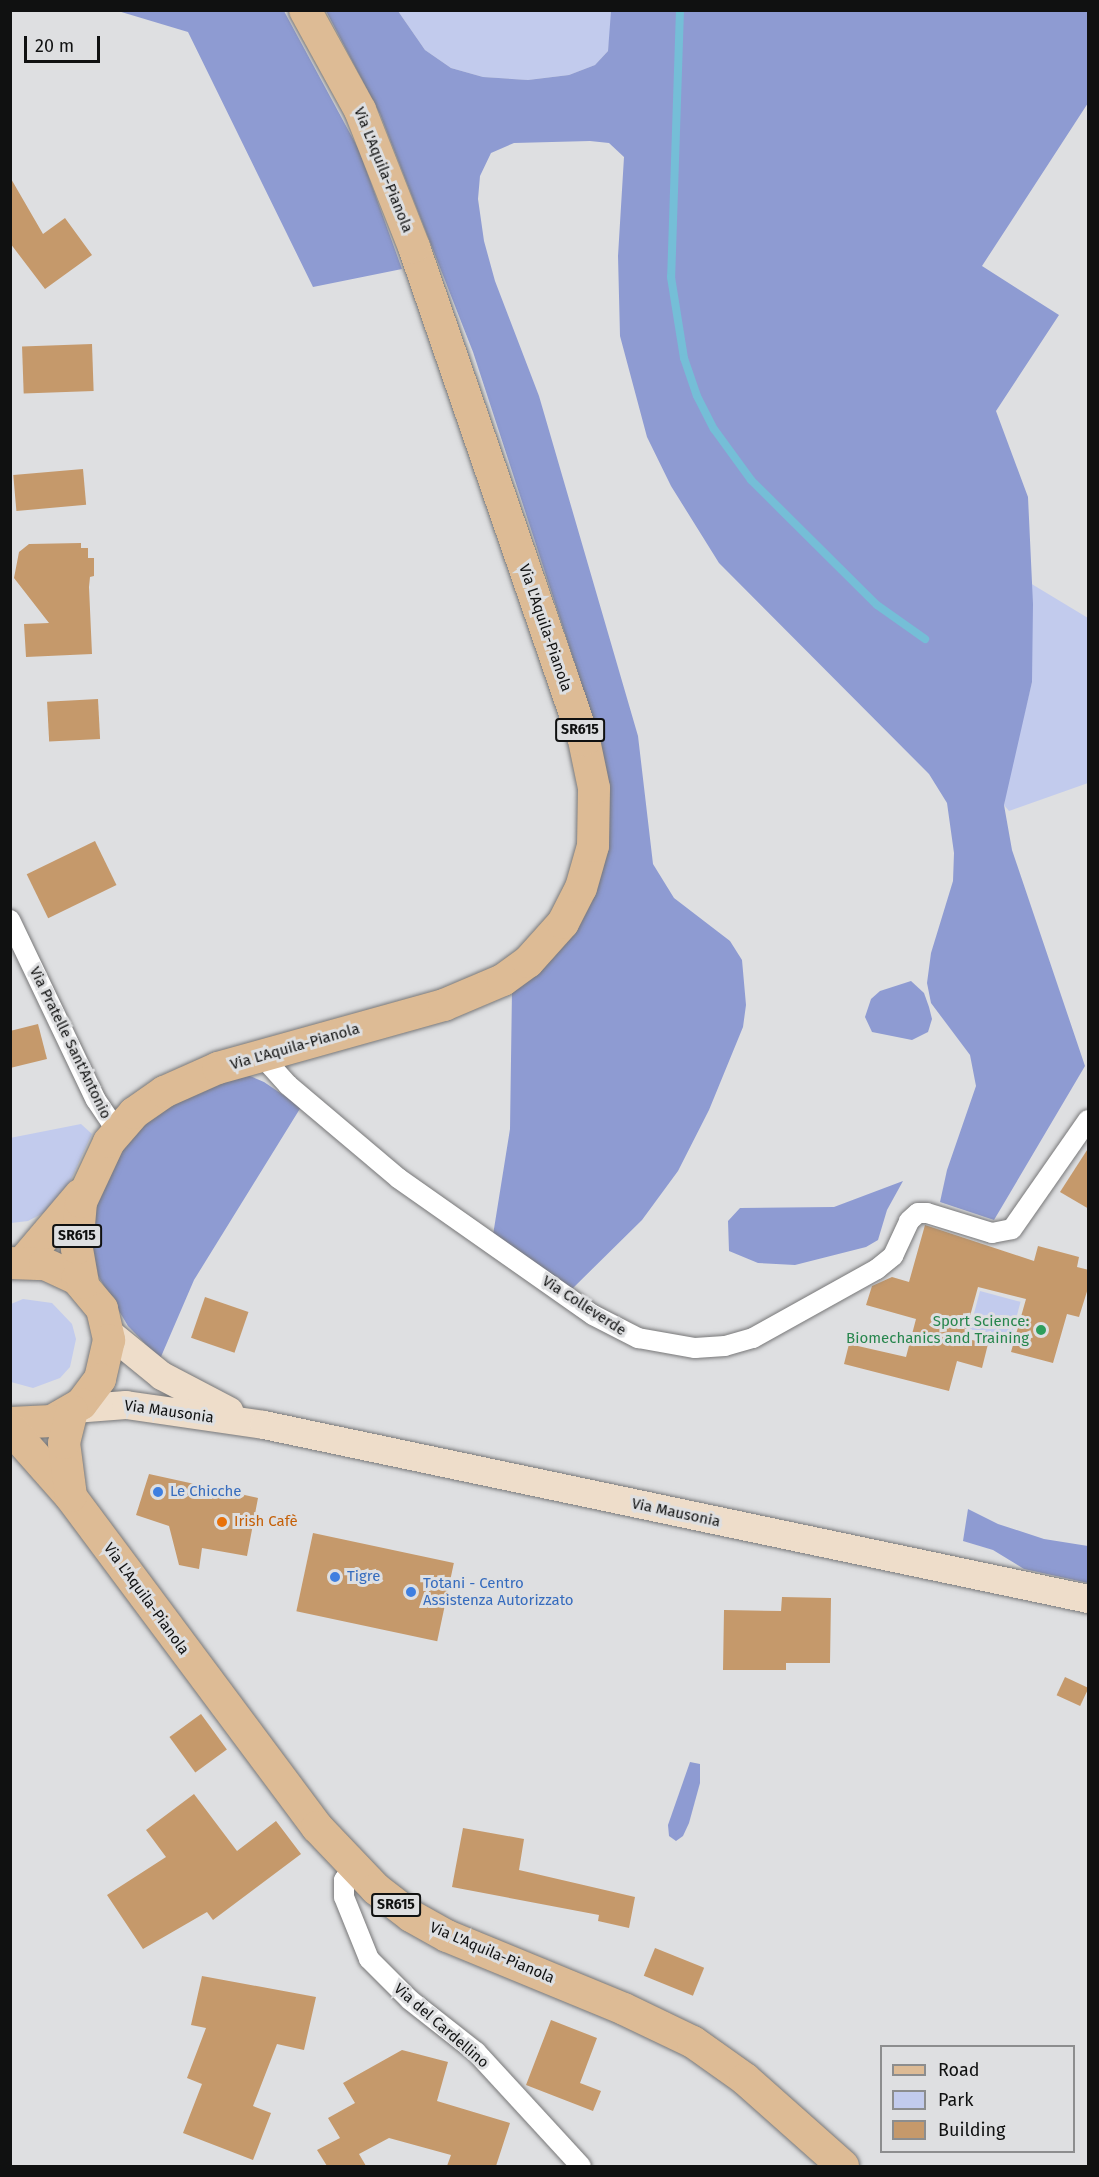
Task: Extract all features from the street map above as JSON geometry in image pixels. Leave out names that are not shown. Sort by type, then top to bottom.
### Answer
[{"type":"main road","name":"Via L'Aquila-Pianola","points":[[17,1261],[84,1190],[117,1131],[134,1113],[164,1092],[261,1055],[444,1005],[516,972],[553,938],[572,909],[588,867],[595,827],[594,788],[584,740],[414,247],[367,126],[305,10]]},
{"type":"main road","name":"Via L'Aquila-Pianola","points":[[83,1283],[77,1235],[84,1190]]},
{"type":"main road","points":[[10,1423],[45,1422],[73,1410],[100,1379],[108,1356],[108,1332],[102,1309],[83,1283],[52,1265],[17,1261]]},
{"type":"main road","name":"Via Mausonia","points":[[108,1332],[138,1359],[176,1384],[264,1425]]},
{"type":"main road","name":"Via Mausonia","points":[[73,1410],[126,1405],[264,1425],[1089,1599]]},
{"type":"main road","name":"Via L'Aquila-Pianola","points":[[71,1497],[63,1443],[73,1410]]},
{"type":"main road","name":"Via L'Aquila-Pianola","points":[[10,1428],[71,1497],[311,1821],[353,1868],[387,1899],[435,1930],[624,2009],[710,2052],[745,2079],[843,2166]]},
{"type":"street","name":"Via Pratelle Sant'Antonio","points":[[10,920],[96,1101],[117,1131]]},
{"type":"street","name":"Via Colleverde","points":[[261,1055],[288,1085],[385,1167],[592,1315],[638,1338],[695,1348],[725,1346],[753,1338],[878,1269],[893,1256],[910,1219],[918,1214],[927,1213],[992,1233],[1010,1231],[1089,1120]]},
{"type":"street","name":"Via del Cardellino","points":[[353,1868],[344,1880],[344,1897],[369,1959],[410,2000],[488,2066],[581,2166]]},
{"type":"green space","points":[[398,11],[611,11],[608,51],[595,65],[569,75],[528,80],[483,77],[451,68],[425,50]]},
{"type":"green space","points":[[1030,583],[1088,618],[1088,783],[1009,811],[1004,805],[1007,784],[1032,682]]},
{"type":"green space","points":[[81,1124],[92,1134],[68,1186],[53,1208],[28,1221],[11,1223],[10,1138]]},
{"type":"green space","points":[[980,1291],[1021,1302],[1009,1346],[968,1335]]},
{"type":"green space","points":[[23,1299],[52,1303],[72,1324],[76,1339],[70,1367],[60,1378],[33,1388],[11,1382],[11,1304]]},
{"type":"shaded area","points":[[118,11],[284,11],[359,150],[402,269],[313,287],[188,32]]},
{"type":"shaded area","points":[[326,11],[398,11],[425,50],[451,68],[483,77],[528,80],[569,75],[595,65],[608,51],[611,11],[1088,11],[1088,103],[982,266],[1059,315],[996,411],[1028,497],[1033,604],[1032,682],[1004,805],[1012,850],[1085,1066],[994,1220],[940,1202],[947,1170],[976,1086],[970,1055],[931,1003],[927,983],[931,953],[953,881],[954,853],[947,803],[929,774],[719,563],[671,486],[647,437],[620,336],[618,256],[624,157],[609,143],[590,141],[514,143],[491,153],[480,176],[478,199],[484,241],[495,281],[539,396],[638,736],[653,864],[674,898],[730,941],[742,960],[746,1005],[743,1027],[709,1110],[678,1171],[642,1220],[572,1289],[493,1235],[510,1129],[512,990],[554,957],[566,942],[605,852],[609,792],[595,725],[473,352],[380,114]]},
{"type":"shaded area","points":[[911,981],[924,993],[929,1007],[932,1019],[928,1032],[912,1040],[872,1032],[865,1017],[871,999],[880,991]]},
{"type":"shaded area","points":[[241,1072],[264,1082],[301,1107],[194,1280],[160,1359],[128,1326],[94,1269],[89,1225],[114,1156],[151,1114]]},
{"type":"shaded area","points":[[903,1181],[887,1210],[878,1240],[866,1247],[795,1265],[758,1263],[729,1251],[728,1221],[740,1208],[834,1207]]},
{"type":"shaded area","points":[[968,1509],[998,1524],[1044,1539],[1088,1546],[1088,1583],[1024,1569],[993,1550],[963,1541]]},
{"type":"shaded area","points":[[690,1762],[700,1764],[700,1783],[689,1823],[683,1836],[676,1841],[669,1836],[668,1825]]},
{"type":"building","points":[[10,177],[43,234],[65,218],[92,255],[45,289],[10,243]]},
{"type":"building","points":[[92,344],[94,391],[24,393],[22,346]]},
{"type":"building","points":[[83,469],[86,505],[16,511],[13,475]]},
{"type":"building","points":[[81,543],[81,548],[88,548],[88,558],[94,558],[94,576],[90,577],[89,587],[92,654],[26,657],[24,624],[49,623],[14,578],[19,552],[29,544]]},
{"type":"building","points":[[98,699],[100,739],[49,742],[47,702]]},
{"type":"building","points":[[95,841],[116,885],[48,918],[27,874]]},
{"type":"building","points":[[38,1024],[47,1059],[10,1068],[10,1031]]},
{"type":"building","points":[[1089,1147],[1089,1209],[1060,1192]]},
{"type":"building","points":[[925,1225],[1034,1261],[1038,1246],[1079,1257],[1077,1267],[1089,1270],[1089,1285],[1079,1317],[1067,1314],[1053,1363],[1011,1352],[1026,1299],[978,1287],[964,1338],[988,1344],[982,1368],[957,1361],[949,1391],[844,1364],[849,1344],[906,1357],[916,1319],[866,1305],[872,1286],[892,1277],[909,1282]]},
{"type":"building","points":[[205,1297],[248,1312],[234,1353],[191,1338]]},
{"type":"building","name":"Irish Cafè","points":[[149,1474],[258,1498],[247,1556],[202,1548],[199,1569],[179,1565],[169,1526],[136,1515]]},
{"type":"building","points":[[313,1533],[454,1563],[437,1641],[296,1611]]},
{"type":"building","points":[[782,1597],[831,1598],[830,1663],[786,1663],[786,1670],[723,1670],[724,1610],[781,1611]]},
{"type":"building","points":[[1065,1677],[1088,1688],[1080,1706],[1057,1695]]},
{"type":"building","points":[[201,1714],[227,1750],[195,1773],[169,1737]]},
{"type":"building","points":[[194,1794],[237,1851],[276,1821],[301,1854],[213,1920],[207,1912],[143,1949],[107,1895],[166,1857],[146,1830]]},
{"type":"building","points":[[463,1828],[524,1839],[519,1870],[635,1897],[629,1928],[598,1921],[599,1915],[452,1887]]},
{"type":"building","points":[[655,1948],[704,1968],[693,1996],[644,1976]]},
{"type":"building","points":[[202,1976],[316,1997],[304,2050],[277,2044],[253,2106],[271,2113],[253,2160],[183,2133],[202,2084],[187,2078],[206,2028],[191,2025]]},
{"type":"building","points":[[551,2020],[597,2038],[580,2083],[601,2091],[593,2111],[526,2085]]},
{"type":"building","points":[[402,2050],[448,2062],[437,2101],[510,2123],[496,2166],[447,2166],[451,2155],[389,2138],[359,2154],[366,2166],[327,2166],[317,2150],[340,2138],[328,2118],[355,2103],[343,2083]]},
{"type":"waterway","points":[[680,10],[671,277],[684,358],[697,396],[714,429],[751,480],[877,605],[925,639]]},
{"type":"place","name":"Sport Science: Biomechanics and Training","points":[[1041,1330]]},
{"type":"place","name":"Le Chicche","points":[[158,1492]]},
{"type":"place","name":"Irish Cafè","points":[[222,1522]]},
{"type":"place","name":"Tigre","points":[[335,1577]]},
{"type":"place","name":"Totani - Centro Assistenza Autorizzato","points":[[411,1592]]}]
